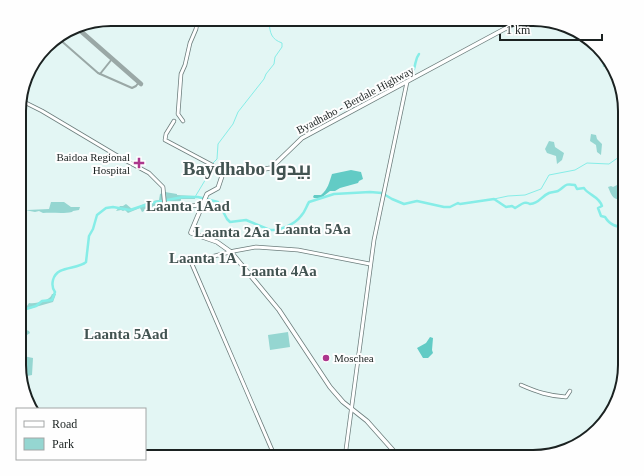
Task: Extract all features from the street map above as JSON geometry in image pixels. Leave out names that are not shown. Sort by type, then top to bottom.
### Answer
[{"type":"main road","name":"Byadhabo - Berdale Highway","points":[[223,172],[229,174],[272,168],[302,138],[510,26]]},
{"type":"main road","points":[[223,172],[218,188],[207,195],[191,232],[217,242],[230,252],[278,310],[330,387],[351,408],[362,416],[393,450]]},
{"type":"street","points":[[183,121],[178,114],[181,74],[196,26]]},
{"type":"street","points":[[346,450],[370,264],[377,224],[408,82]]},
{"type":"street","points":[[27,103],[149,173],[163,189],[165,209],[202,205]]},
{"type":"street","points":[[174,121],[166,134],[165,140],[211,164],[223,172]]},
{"type":"street","points":[[272,450],[191,262],[256,247],[298,250],[370,264]]},
{"type":"street","points":[[521,385],[538,393],[548,395],[566,397],[570,391]]},
{"type":"green space","points":[[591,134],[596,135],[597,139],[602,144],[601,155],[597,152],[596,145],[590,141]]},
{"type":"green space","points":[[549,141],[554,142],[555,147],[564,153],[562,160],[557,164],[556,156],[547,153],[545,149]]},
{"type":"green space","points":[[618,184],[618,199],[615,199],[608,187],[613,187]]},
{"type":"green space","points":[[165,192],[177,195],[195,196],[195,199],[161,201],[142,212],[140,208],[128,213],[125,210],[116,211],[120,206],[126,204],[132,209],[148,202],[159,200],[160,194]]},
{"type":"green space","points":[[51,202],[64,202],[71,207],[80,207],[79,210],[65,213],[26,210],[26,209],[49,209]]},
{"type":"green space","points":[[52,294],[56,294],[53,302],[26,310],[26,306],[29,303],[42,302]]},
{"type":"green space","points":[[26,330],[30,333],[26,335]]},
{"type":"green space","points":[[288,332],[290,347],[270,350],[268,335]]},
{"type":"green space","points":[[26,357],[33,358],[32,375],[27,376]]},
{"type":"shaded area","points":[[351,170],[361,172],[363,179],[358,183],[335,191],[330,191],[321,198],[313,197],[314,195],[321,195],[323,193],[328,186],[332,174]]},
{"type":"shaded area","points":[[430,337],[433,338],[433,353],[428,358],[423,358],[417,348],[426,343]]},
{"type":"waterway","points":[[195,197],[207,177],[208,168],[217,159],[218,144],[233,124],[238,112],[274,64],[275,57],[282,47],[282,43],[275,40],[273,37],[270,26]]},
{"type":"waterway","points":[[399,81],[413,71],[419,54]]},
{"type":"waterway","points":[[494,199],[525,195],[541,189],[549,175],[575,170],[587,163],[609,164],[618,158]]},
{"type":"waterway","points":[[26,309],[36,306],[42,301],[52,300],[55,292],[52,284],[55,275],[63,270],[86,262],[89,236],[93,229],[97,215],[106,208],[113,207],[130,210],[151,203],[183,197],[198,197],[218,202],[230,222],[246,220],[270,230],[274,230],[283,228],[295,222],[309,202],[334,194],[370,192],[382,193],[404,204],[417,201],[444,207],[450,207],[458,203],[460,204],[494,199],[506,207],[512,206],[515,208],[524,203],[530,204],[536,202],[549,193],[558,191],[565,185],[571,184],[575,185],[577,189],[584,188],[596,198],[602,206],[598,208],[601,216],[605,217],[609,222],[618,227]]},
{"type":"taxiway","points":[[62,42],[98,73],[132,88],[139,82]]},
{"type":"taxiway","points":[[100,74],[112,59]]},
{"type":"runway","points":[[81,31],[141,84]]},
{"type":"place","name":"Baidoa Regional Hospital","points":[[139,163]]},
{"type":"place","name":"Moschea","points":[[326,358]]},
{"type":"district","name":"Baydhabo بيدوا","points":[[247,168]]},
{"type":"district","name":"Laanta 1Aad","points":[[188,206]]},
{"type":"district","name":"Laanta 5Aa","points":[[313,229]]},
{"type":"district","name":"Laanta 2Aa","points":[[232,232]]},
{"type":"district","name":"Laanta 1A","points":[[203,258]]},
{"type":"district","name":"Laanta 4Aa","points":[[279,271]]},
{"type":"district","name":"Laanta 5Aad","points":[[126,334]]}]
